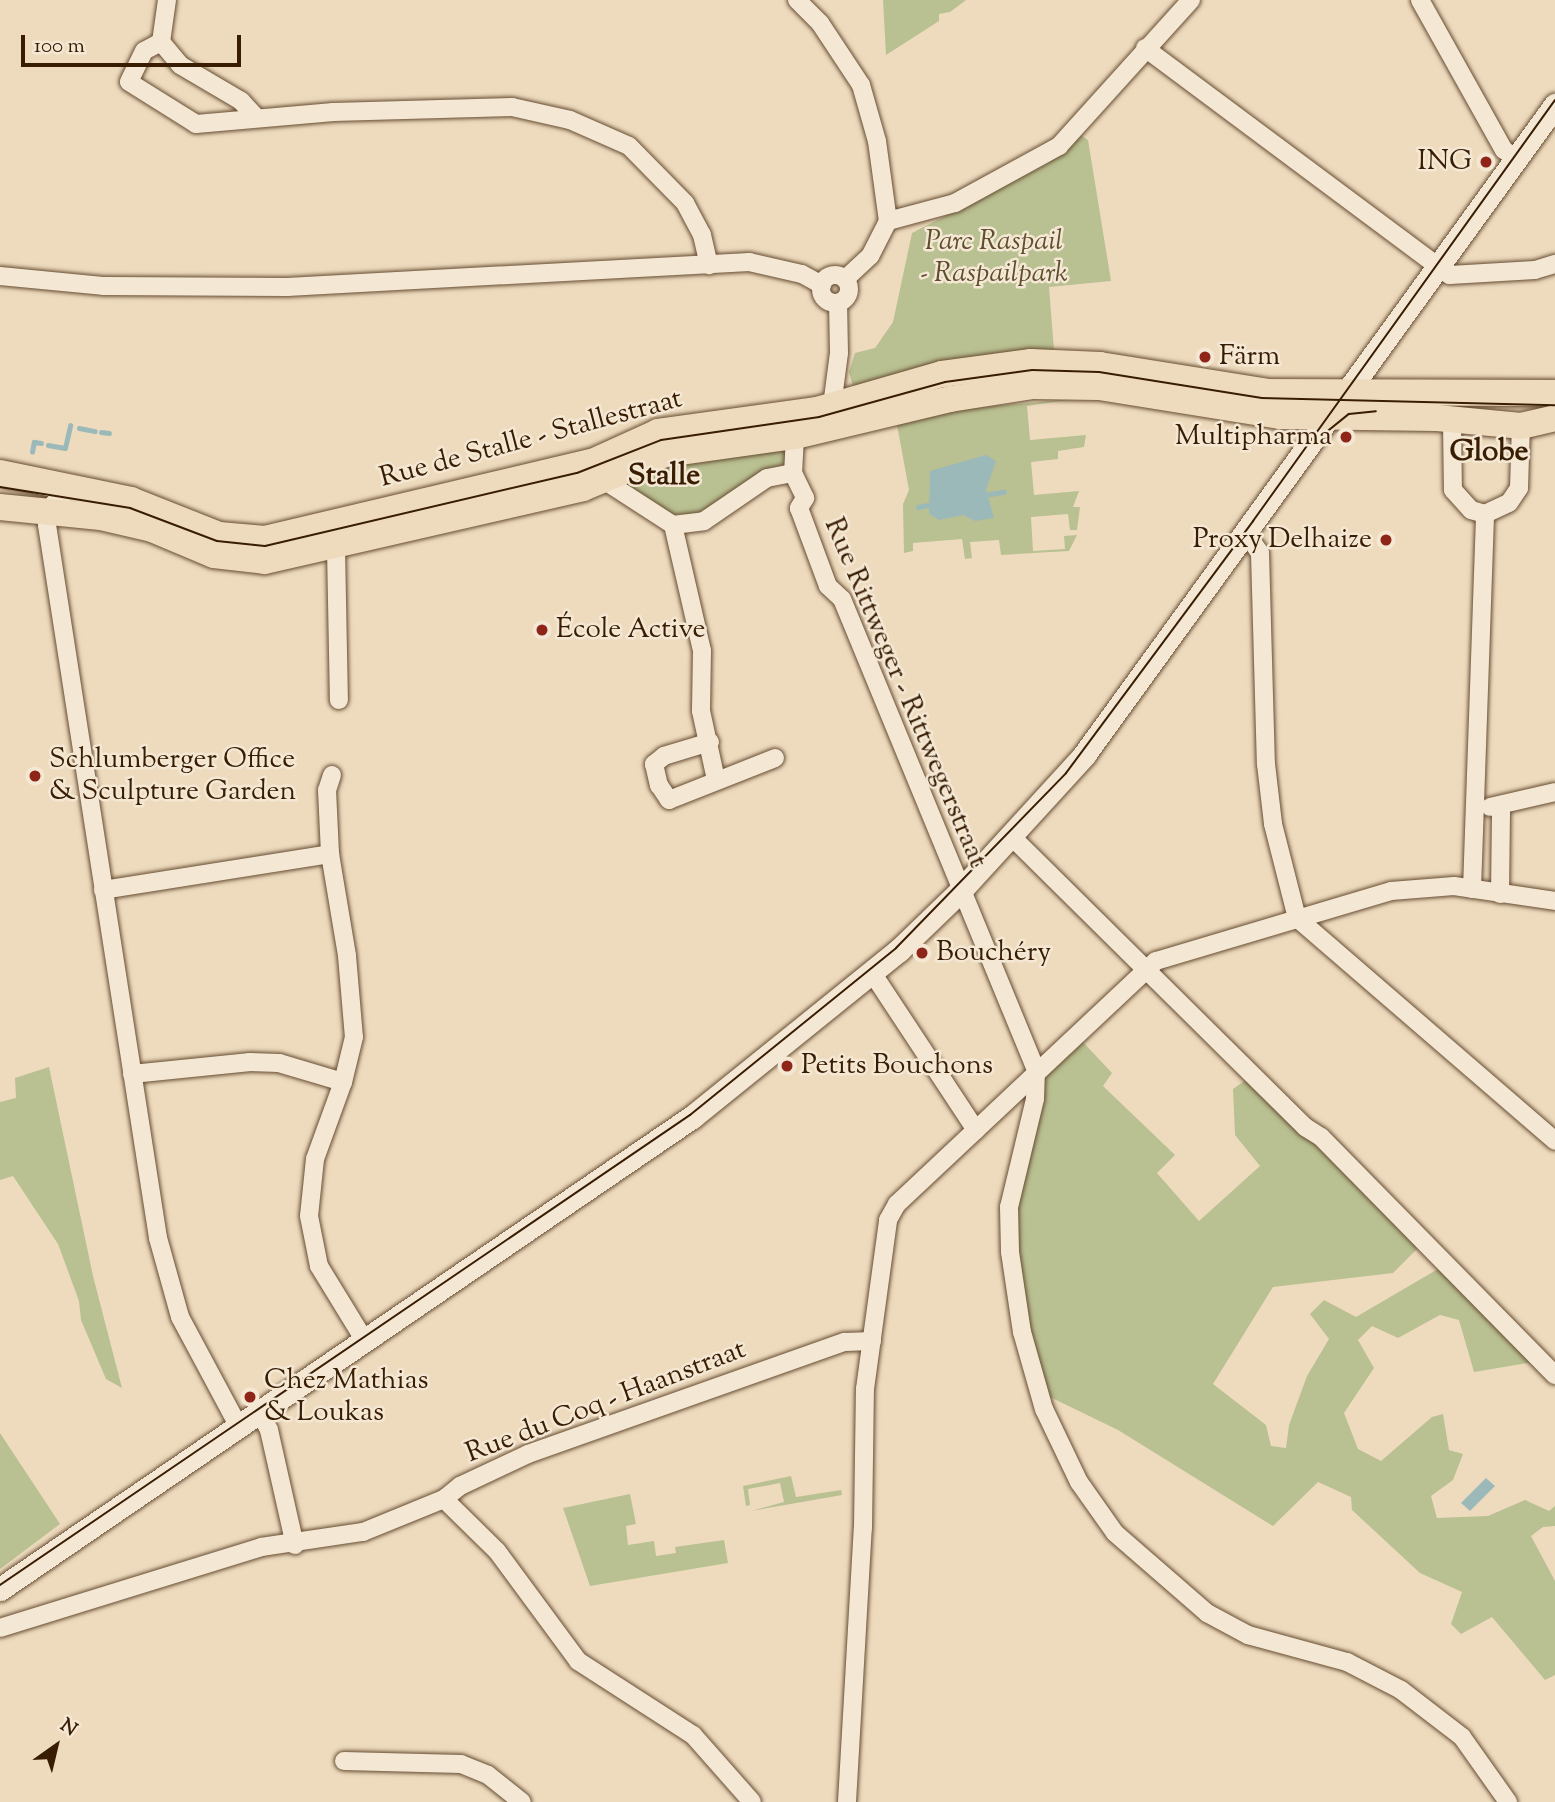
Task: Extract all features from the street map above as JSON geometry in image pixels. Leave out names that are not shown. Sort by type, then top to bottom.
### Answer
[{"type":"main road","points":[[0,1589],[692,1117],[873,974],[960,891],[1084,755],[1247,536],[1555,105]]},
{"type":"main road","name":"Rue de Stalle - Stallestraat","points":[[0,473],[131,500],[219,535],[282,538],[592,462],[658,432],[832,405],[942,374],[1031,362],[1100,365],[1269,392],[1555,393]]},
{"type":"main road","name":"Rue de Stalle - Stallestraat","points":[[0,508],[127,522],[214,555],[249,561],[335,548],[605,481],[665,454],[795,436],[950,399],[1055,384],[1099,387],[1219,410],[1331,417],[1437,418],[1452,422],[1521,426],[1555,418]]},
{"type":"street","points":[[167,0],[161,42],[180,65],[242,101],[257,118]]},
{"type":"street","points":[[797,0],[820,23],[861,85],[877,141],[888,221],[870,256],[845,279]]},
{"type":"street","points":[[888,221],[955,203],[1040,159],[1082,124],[1144,48],[1191,0]]},
{"type":"street","points":[[1420,0],[1504,150],[1517,159]]},
{"type":"street","points":[[161,42],[144,51],[129,82],[196,124],[302,114],[512,107],[570,120],[629,146],[685,203],[702,235],[709,265]]},
{"type":"street","points":[[1144,48],[1450,275],[1535,270],[1555,264]]},
{"type":"street","points":[[0,276],[103,286],[286,287],[749,262],[802,274],[822,285],[825,298],[838,303]]},
{"type":"street","points":[[822,285],[832,275],[845,279]]},
{"type":"street","points":[[832,405],[839,353],[838,303],[849,293],[845,279]]},
{"type":"street","points":[[1452,422],[1453,490],[1471,510],[1485,514],[1509,503],[1520,488],[1521,426]]},
{"type":"street","name":"Rue Rittweger - Rittwegerstraat","points":[[795,436],[793,473],[805,498],[799,508],[828,586],[842,599],[960,891],[1036,1070]]},
{"type":"street","points":[[605,481],[673,525],[704,521],[767,478],[793,473]]},
{"type":"street","points":[[69,489],[49,512],[103,890],[166,1276],[202,1365],[239,1427]]},
{"type":"street","points":[[1472,889],[1485,514]]},
{"type":"street","points":[[673,525],[702,650],[701,711],[710,742],[716,780]]},
{"type":"street","points":[[1247,536],[1260,554],[1266,764],[1273,824],[1297,918],[1555,1142]]},
{"type":"street","points":[[335,548],[339,700]]},
{"type":"street","points":[[710,742],[664,756],[654,764],[659,786],[670,800],[775,758]]},
{"type":"street","points":[[332,775],[327,790],[330,854],[354,1007],[354,1037],[344,1082],[316,1159],[309,1216],[319,1266],[365,1341]]},
{"type":"street","points":[[1476,807],[1501,807],[1555,792]]},
{"type":"street","points":[[1500,894],[1501,807]]},
{"type":"street","points":[[1011,836],[1144,969],[1340,1156],[1555,1375]]},
{"type":"street","points":[[103,890],[330,854]]},
{"type":"street","points":[[847,1802],[863,1528],[865,1389],[888,1220],[897,1204],[1036,1070],[1144,969],[1156,961],[1391,891],[1434,885],[1555,901]]},
{"type":"street","points":[[873,974],[976,1130]]},
{"type":"street","points":[[132,1074],[250,1062],[279,1063],[344,1082]]},
{"type":"street","points":[[1036,1070],[1035,1099],[1009,1207],[1010,1252],[1022,1332],[1044,1409],[1079,1482],[1115,1533],[1207,1613],[1248,1634],[1347,1662],[1401,1690],[1462,1737],[1508,1802]]},
{"type":"street","name":"Rue du Coq - Haanstraat","points":[[0,1628],[261,1546],[295,1545],[363,1532],[444,1499],[460,1486],[528,1454],[845,1342],[872,1341]]},
{"type":"street","points":[[260,1413],[269,1430],[295,1545]]},
{"type":"street","points":[[444,1499],[497,1551],[578,1661],[692,1735],[752,1802]]},
{"type":"street","points":[[344,1761],[461,1764],[488,1775],[522,1802]]},
{"type":"green space","points":[[883,0],[966,0],[950,12],[939,14],[939,21],[886,55]]},
{"type":"green space","name":"Parc Raspail - Raspailpark","points":[[1079,134],[1088,140],[1111,281],[1049,287],[1054,350],[976,357],[853,387],[849,372],[855,353],[875,348],[893,322],[912,233],[1049,163]]},
{"type":"green space","points":[[1074,399],[1027,406],[1030,440],[1086,435],[1084,447],[1058,451],[1058,459],[1031,462],[1034,495],[1079,491],[1073,507],[1080,507],[1077,530],[1070,530],[1068,514],[1031,517],[1033,551],[1065,549],[1064,536],[1077,535],[1069,551],[1001,555],[999,540],[970,542],[972,558],[965,559],[962,539],[913,543],[913,551],[904,553],[903,504],[909,490],[897,425],[970,408]]},
{"type":"green space","points":[[782,449],[786,452],[785,468],[694,515],[670,514],[618,487],[667,457]]},
{"type":"green space","points":[[1081,1040],[1112,1073],[1103,1086],[1175,1155],[1157,1173],[1199,1221],[1260,1166],[1235,1135],[1233,1089],[1247,1079],[1306,1138],[1322,1146],[1419,1247],[1393,1273],[1273,1287],[1213,1384],[1266,1425],[1271,1446],[1286,1448],[1289,1425],[1307,1376],[1329,1339],[1310,1314],[1324,1300],[1356,1317],[1438,1269],[1534,1362],[1474,1372],[1459,1320],[1440,1315],[1398,1338],[1372,1326],[1358,1340],[1374,1368],[1344,1413],[1358,1449],[1381,1461],[1432,1417],[1443,1414],[1449,1450],[1463,1454],[1453,1480],[1431,1496],[1437,1518],[1488,1516],[1525,1500],[1549,1511],[1555,1506],[1555,1526],[1543,1527],[1531,1536],[1555,1581],[1555,1675],[1545,1680],[1492,1617],[1461,1634],[1451,1624],[1462,1592],[1420,1573],[1352,1510],[1351,1497],[1318,1482],[1273,1526],[1118,1430],[1050,1397],[1039,1377],[1023,1306],[1016,1203],[1046,1071]]},
{"type":"green space","points":[[49,1067],[93,1276],[122,1388],[106,1379],[81,1320],[79,1301],[58,1244],[13,1176],[0,1180],[0,1102],[16,1098],[15,1078]]},
{"type":"green space","points":[[0,1433],[60,1524],[0,1569]]},
{"type":"green space","points":[[791,1476],[796,1497],[841,1490],[842,1495],[751,1511],[784,1502],[780,1483],[748,1489],[750,1505],[746,1506],[743,1486]]},
{"type":"green space","points":[[630,1494],[636,1524],[626,1526],[628,1545],[654,1541],[656,1556],[676,1553],[675,1547],[724,1540],[728,1563],[590,1586],[563,1508]]},
{"type":"water","points":[[986,455],[996,461],[986,490],[994,518],[975,521],[963,515],[939,520],[929,514],[930,471]]},
{"type":"water","points":[[1486,1478],[1495,1486],[1470,1511],[1461,1503]]},
{"type":"waterway","points":[[48,445],[65,448],[70,426]]},
{"type":"waterway","points":[[79,428],[95,431]]},
{"type":"waterway","points":[[101,432],[109,433]]},
{"type":"waterway","points":[[32,452],[34,442],[41,443]]},
{"type":"waterway","points":[[984,495],[1004,492]]},
{"type":"waterway","points":[[918,507],[934,504]]},
{"type":"tram line","points":[[0,1585],[690,1115],[896,948],[1066,773],[1253,521],[1555,100]]},
{"type":"tram line","points":[[0,487],[130,508],[217,541],[265,546],[577,473],[661,440],[819,417],[945,382],[1032,370],[1099,372],[1262,398],[1555,405]]},
{"type":"tram line","points":[[1324,434],[1349,414],[1376,411]]},
{"type":"place","name":"ING","points":[[1486,162]]},
{"type":"place","name":"Färm","points":[[1205,357]]},
{"type":"place","name":"Multipharma","points":[[1346,437]]},
{"type":"place","name":"Proxy Delhaize","points":[[1386,540]]},
{"type":"place","name":"École Active","points":[[542,630]]},
{"type":"place","name":"Schlumberger Office & Sculpture Garden","points":[[35,776]]},
{"type":"place","name":"Bouchéry","points":[[922,953]]},
{"type":"place","name":"Petits Bouchons","points":[[787,1066]]},
{"type":"place","name":"Chez Mathias & Loukas","points":[[250,1397]]},
{"type":"district","name":"Globe","points":[[1489,453]]},
{"type":"district","name":"Stalle","points":[[664,477]]}]
